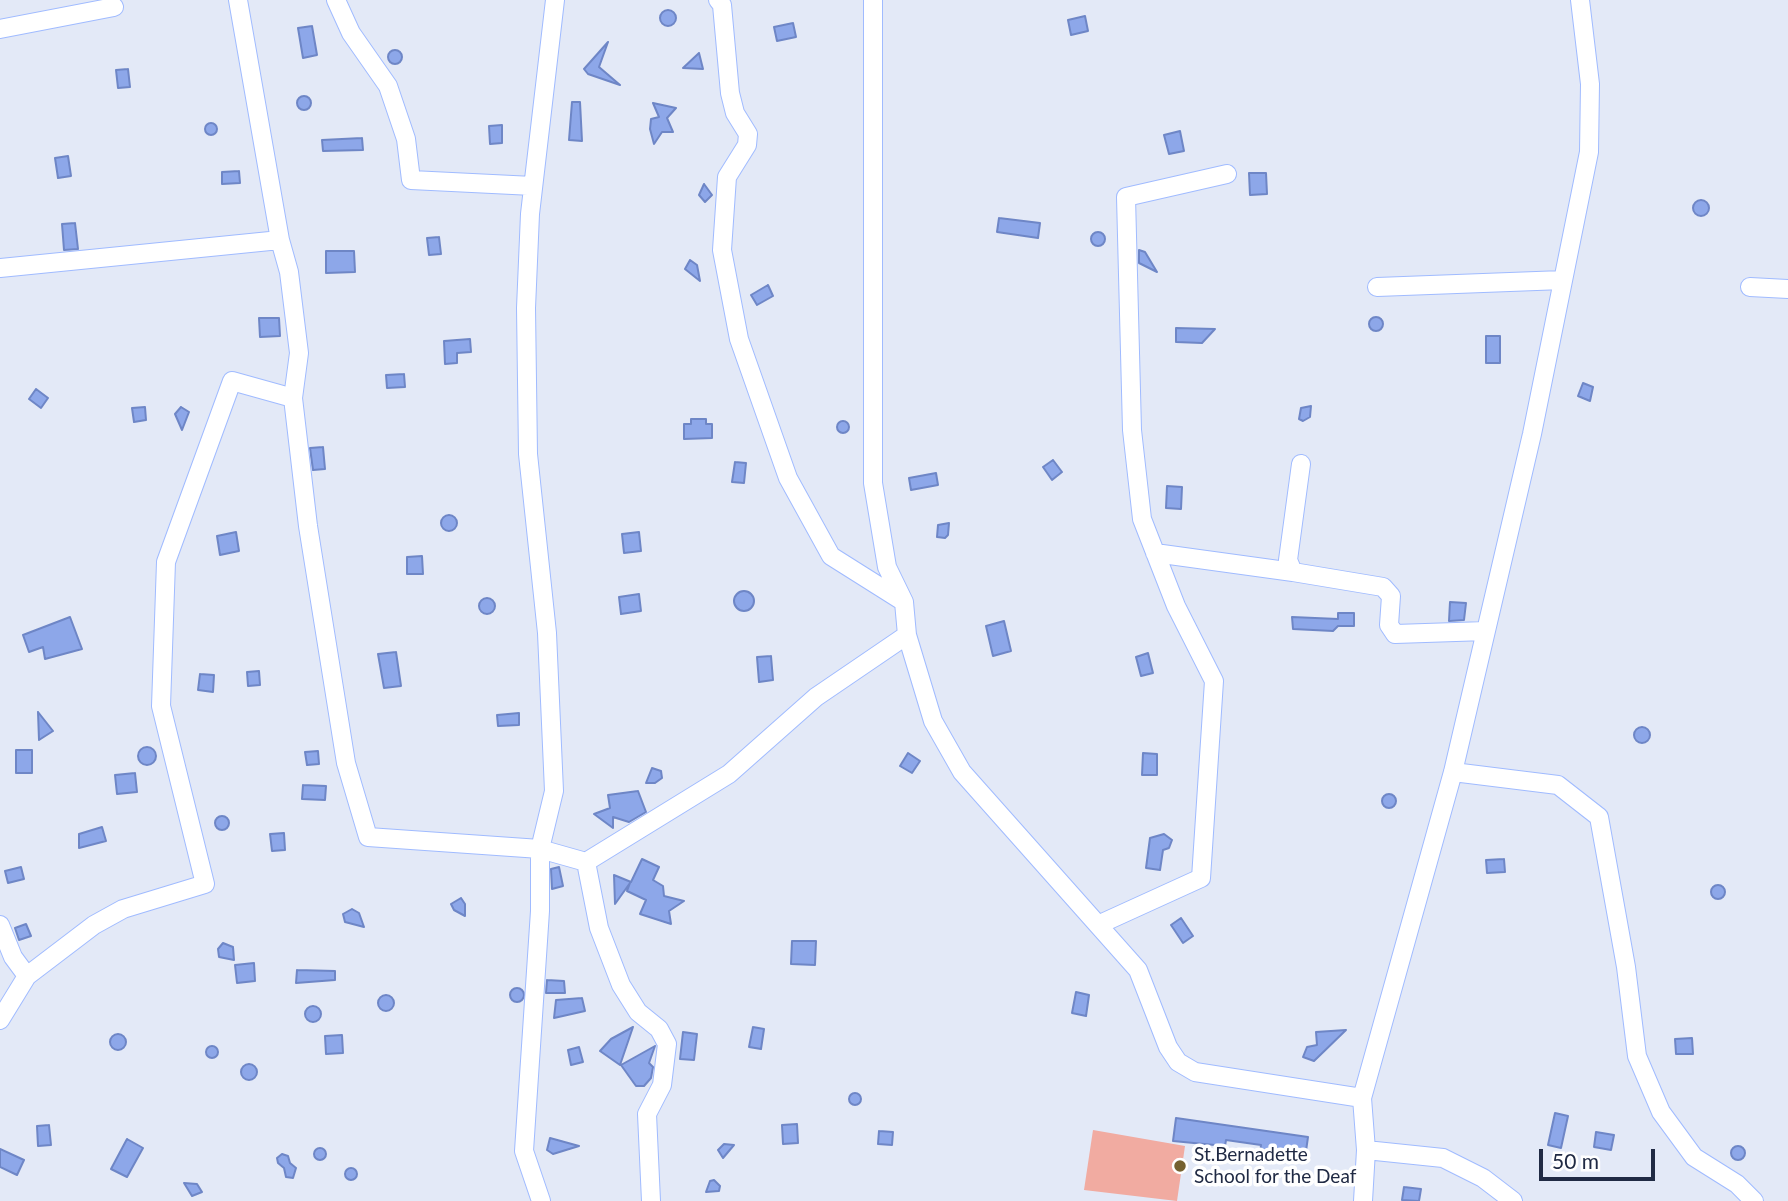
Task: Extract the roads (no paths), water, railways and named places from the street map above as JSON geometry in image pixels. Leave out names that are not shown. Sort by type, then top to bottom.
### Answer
[{"type":"street","points":[[238,0],[280,240],[289,272],[299,353],[293,398],[308,526],[346,763],[368,837],[540,849],[586,862],[730,774],[816,697],[907,635]]},
{"type":"street","points":[[336,0],[351,33],[388,86],[406,139],[411,180],[533,186]]},
{"type":"street","points":[[541,1201],[524,1151],[540,911],[540,849],[554,791],[547,633],[528,454],[526,308],[533,186],[555,0]]},
{"type":"street","points":[[718,0],[722,5],[730,93],[735,113],[748,134],[747,145],[727,177],[722,250],[739,339],[788,478],[831,556],[904,602]]},
{"type":"street","points":[[873,0],[873,482],[887,567],[904,602],[907,635],[933,721],[962,772],[1100,924],[1138,970],[1168,1047],[1178,1062],[1195,1072],[1362,1098]]},
{"type":"street","points":[[1363,1201],[1366,1150],[1362,1098],[1453,772],[1532,434],[1589,152],[1591,118],[1580,0]]},
{"type":"street","points":[[0,29],[114,7]]},
{"type":"street","points":[[1100,924],[1202,878],[1214,681],[1177,606],[1142,519],[1132,430],[1126,197],[1227,174]]},
{"type":"street","points":[[0,268],[280,240]]},
{"type":"street","points":[[1377,287],[1563,280]]},
{"type":"street","points":[[1749,287],[1788,289]]},
{"type":"street","points":[[0,1020],[27,976],[94,925],[123,909],[205,884],[162,706],[166,562],[232,381],[293,398]]},
{"type":"street","points":[[1293,572],[1288,560],[1301,464]]},
{"type":"street","points":[[1155,553],[1383,587],[1391,596],[1389,625],[1395,634],[1486,631]]},
{"type":"street","points":[[1453,772],[1558,785],[1599,817],[1626,967],[1637,1056],[1661,1112],[1694,1157],[1737,1184],[1754,1201]]},
{"type":"street","points":[[586,862],[599,928],[621,985],[638,1012],[659,1029],[667,1044],[662,1085],[647,1114],[651,1201]]},
{"type":"street","points":[[0,925],[13,957],[27,976]]},
{"type":"street","points":[[1366,1150],[1443,1158],[1483,1178],[1513,1201]]},
{"type":"place","name":"St.Bernadette School for the Deaf","points":[[1180,1166]]}]
